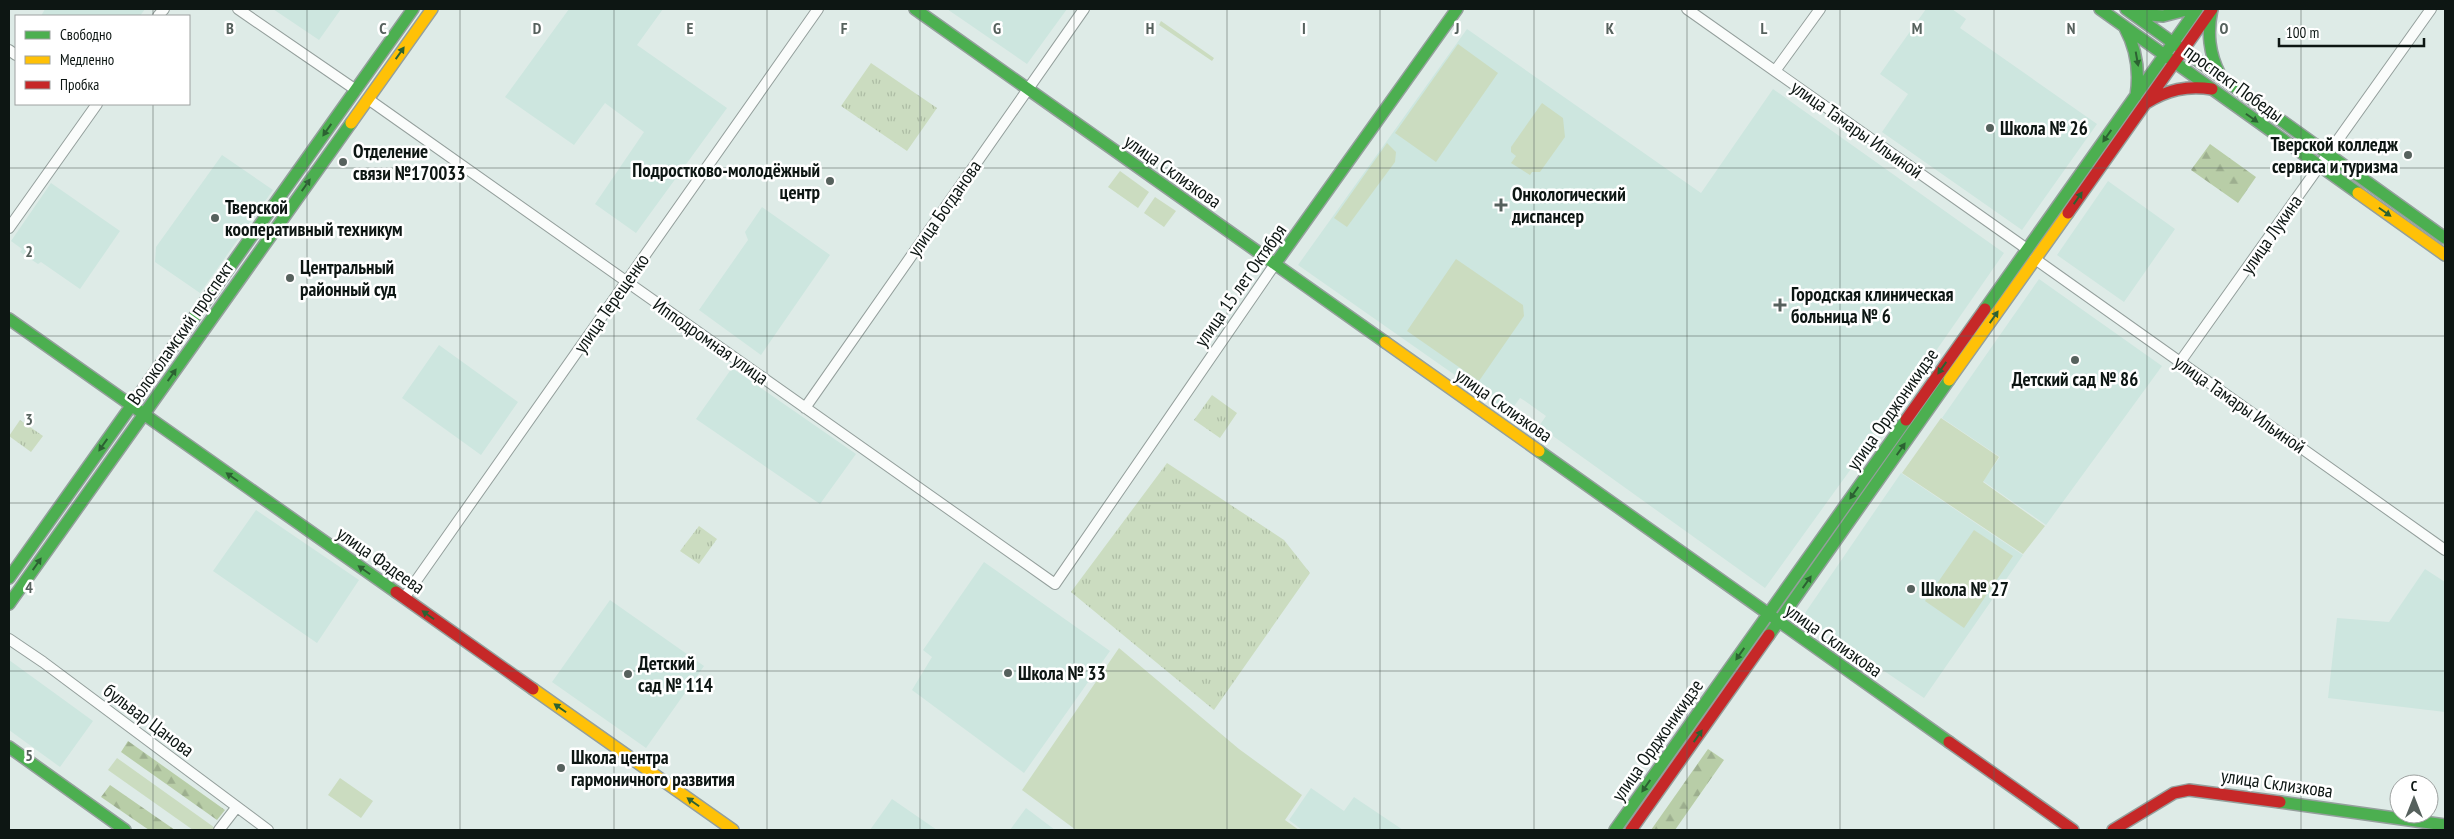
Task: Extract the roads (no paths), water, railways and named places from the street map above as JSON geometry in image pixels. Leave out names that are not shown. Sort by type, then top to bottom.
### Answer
[{"type":"main road","name":"Волоколамский проспект","points":[[9,578],[414,9]]},
{"type":"main road","name":"Волоколамский проспект","points":[[9,604],[432,9]]},
{"type":"main road","name":"улица Склизкова","points":[[915,9],[2072,830]]},
{"type":"main road","name":"улица 15 лет Октября","points":[[1275,264],[1457,9]]},
{"type":"main road","name":"проспект Победы","points":[[2100,9],[2445,255]]},
{"type":"main road","points":[[2128,10],[2146,16],[2163,16],[2190,9]]},
{"type":"main road","name":"улица Орджоникидзе","points":[[1615,830],[2197,9]]},
{"type":"main road","points":[[2212,9],[2208,30],[2209,46],[2221,77]]},
{"type":"main road","name":"улица Орджоникидзе","points":[[1631,830],[2212,9]]},
{"type":"main road","name":"проспект Победы","points":[[2128,10],[2445,238]]},
{"type":"main road","points":[[2123,25],[2137,55],[2139,72],[2136,96]]},
{"type":"main road","points":[[2146,103],[2160,94],[2176,89],[2192,87],[2213,89]]},
{"type":"main road","name":"улица Фадеева","points":[[9,319],[733,830]]},
{"type":"main road","points":[[9,747],[125,830]]},
{"type":"main road","name":"улица Склизкова","points":[[2113,830],[2174,793],[2189,790],[2404,818],[2445,826]]},
{"type":"street","points":[[238,9],[356,90]]},
{"type":"street","name":"улица Терещенко","points":[[404,598],[818,9]]},
{"type":"street","name":"улица Богданова","points":[[805,408],[1084,9]]},
{"type":"street","name":"улица Тамары Ильиной","points":[[1687,9],[2027,249]]},
{"type":"street","points":[[1776,71],[1820,9]]},
{"type":"street","name":"улица Лукина","points":[[2180,362],[2431,9]]},
{"type":"street","name":"Ипподромная улица","points":[[368,99],[1055,584]]},
{"type":"street","points":[[9,228],[92,105]]},
{"type":"street","name":"улица Тамары Ильиной","points":[[2035,259],[2445,550]]},
{"type":"street","name":"улица 15 лет Октября","points":[[1055,584],[1275,264]]},
{"type":"street","name":"бульвар Цанова","points":[[9,639],[43,662],[236,808],[268,830]]},
{"type":"street","points":[[219,830],[236,808]]},
{"type":"place","name":"Школа № 26","points":[[1990,128]]},
{"type":"place","name":"Тверской колледж сервиса и туризма","points":[[2408,155]]},
{"type":"place","name":"Отделение связи №170033","points":[[343,162]]},
{"type":"place","name":"Подростково-молодёжный центр","points":[[830,181]]},
{"type":"place","name":"Онкологический диспансер","points":[[1501,205]]},
{"type":"place","name":"Тверской кооперативный техникум","points":[[215,218]]},
{"type":"place","name":"Центральный районный суд","points":[[290,278]]},
{"type":"place","name":"Городская клиническая больница № 6","points":[[1780,305]]},
{"type":"place","name":"Детский сад № 86","points":[[2075,360]]},
{"type":"place","name":"Школа № 27","points":[[1911,589]]},
{"type":"place","name":"Школа № 33","points":[[1008,673]]},
{"type":"place","name":"Детский сад № 114","points":[[628,674]]},
{"type":"place","name":"Школа центра гармоничного развития","points":[[561,768]]}]
